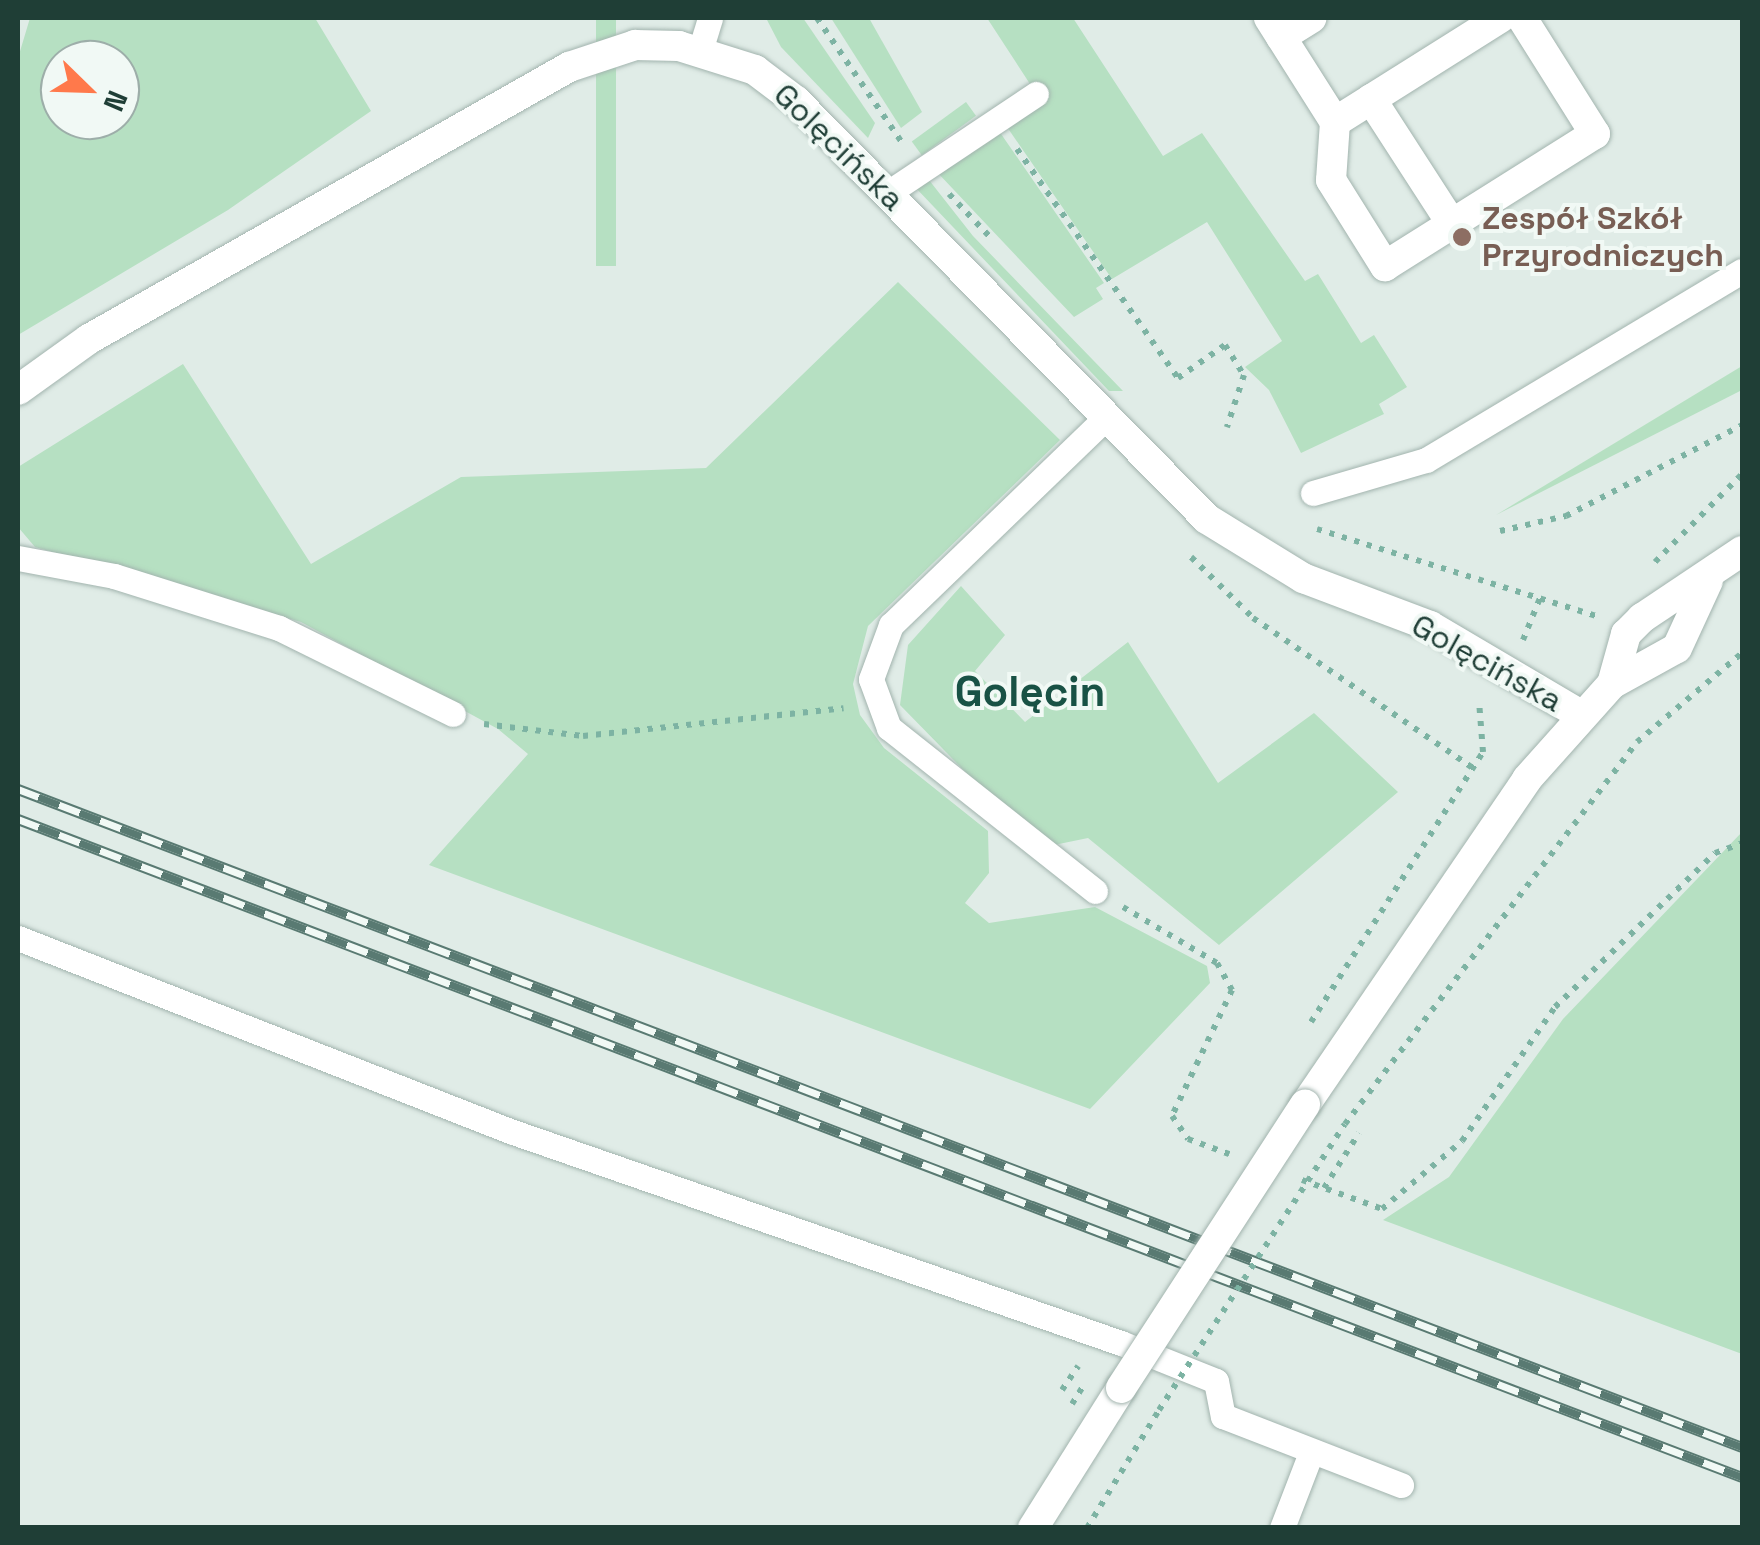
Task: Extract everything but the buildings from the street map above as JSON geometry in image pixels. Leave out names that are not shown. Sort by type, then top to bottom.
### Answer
[{"type":"street","points":[[1311,18],[1275,27],[1335,122],[1330,180],[1385,266],[1596,134],[1522,18]]},
{"type":"street","points":[[1335,122],[1500,18]]},
{"type":"street","name":"Golęcińska","points":[[18,390],[89,339],[569,67],[635,45],[700,51],[774,84],[888,192],[1104,419],[1207,519],[1259,555],[1430,626],[1581,716]]},
{"type":"street","points":[[1371,99],[1452,224]]},
{"type":"street","name":"Golęcińska","points":[[1612,684],[1626,634],[1642,618],[1708,581],[1742,551]]},
{"type":"street","name":"Golęcińska","points":[[1612,684],[1677,648],[1708,581]]},
{"type":"street","points":[[1033,1528],[1458,872],[1581,716],[1612,684]]},
{"type":"lane","points":[[700,51],[710,18]]},
{"type":"lane","points":[[888,192],[1036,94]]},
{"type":"lane","points":[[1313,493],[1426,460],[1742,271]]},
{"type":"lane","points":[[1095,891],[1011,831],[875,705],[871,679],[891,625],[1104,419]]},
{"type":"lane","points":[[18,558],[114,576],[280,628],[453,714]]},
{"type":"lane","points":[[18,938],[510,1132],[1121,1343],[1216,1382],[1223,1416],[1401,1485]]},
{"type":"lane","points":[[1282,1528],[1312,1453]]},
{"type":"path","points":[[817,18],[922,166],[1003,251]]},
{"type":"path","points":[[996,120],[1178,378],[1224,344],[1244,375],[1227,428]]},
{"type":"path","points":[[1500,531],[1566,516],[1742,425]]},
{"type":"path","points":[[1648,572],[1742,474]]},
{"type":"path","points":[[1306,526],[1600,617],[1611,610]]},
{"type":"path","points":[[1184,550],[1253,618],[1474,768]]},
{"type":"path","points":[[1520,646],[1540,598]]},
{"type":"path","points":[[1087,1528],[1345,1124],[1637,742],[1742,653]]},
{"type":"path","points":[[1306,1031],[1362,929],[1474,768],[1486,737],[1478,697]]},
{"type":"path","points":[[453,714],[518,734],[583,736],[875,705]]},
{"type":"path","points":[[1324,1188],[1358,1133]]},
{"type":"green space","points":[[30,18],[315,18],[371,111],[228,210],[18,335],[18,58]]},
{"type":"green space","points":[[596,18],[616,18],[616,266],[596,266]]},
{"type":"green space","points":[[766,18],[803,18],[875,123],[868,138],[781,47]]},
{"type":"green space","points":[[831,18],[869,18],[922,112],[901,128]]},
{"type":"green space","points":[[987,18],[1073,18],[1163,156],[1202,133],[1305,281],[1318,274],[1361,343],[1374,335],[1407,387],[1379,404],[1384,414],[1301,453],[1269,390],[1245,367],[1282,341],[1207,222],[1112,279],[1007,127],[1043,104]]},
{"type":"green space","points":[[966,102],[976,116],[922,155],[912,141]]},
{"type":"green space","points":[[999,131],[1104,283],[1096,288],[1103,299],[1074,317],[936,171]]},
{"type":"green space","points":[[929,180],[973,236],[1123,391],[1109,391],[914,186]]},
{"type":"green space","points":[[898,282],[1060,440],[868,626],[853,684],[860,715],[884,748],[988,831],[989,873],[965,903],[989,923],[1095,907],[1207,966],[1210,983],[1090,1109],[429,865],[528,754],[498,729],[301,622],[35,547],[18,527],[18,467],[183,364],[311,564],[461,477],[706,468]]},
{"type":"green space","points":[[1742,366],[1742,390],[1496,515]]},
{"type":"green space","points":[[961,586],[1005,635],[975,671],[1025,722],[1128,642],[1218,783],[1314,713],[1398,792],[1219,945],[1088,838],[1054,845],[986,793],[900,705],[908,645]]},
{"type":"green space","points":[[1742,832],[1742,1354],[1383,1220],[1449,1177],[1563,1019]]},
{"type":"railway","points":[[18,789],[1742,1447]]},
{"type":"railway","points":[[18,819],[1742,1477]]},
{"type":"place","name":"Zespół Szkół Przyrodniczych","points":[[1462,237]]},
{"type":"district","name":"Golęcin","points":[[1030,692]]}]
